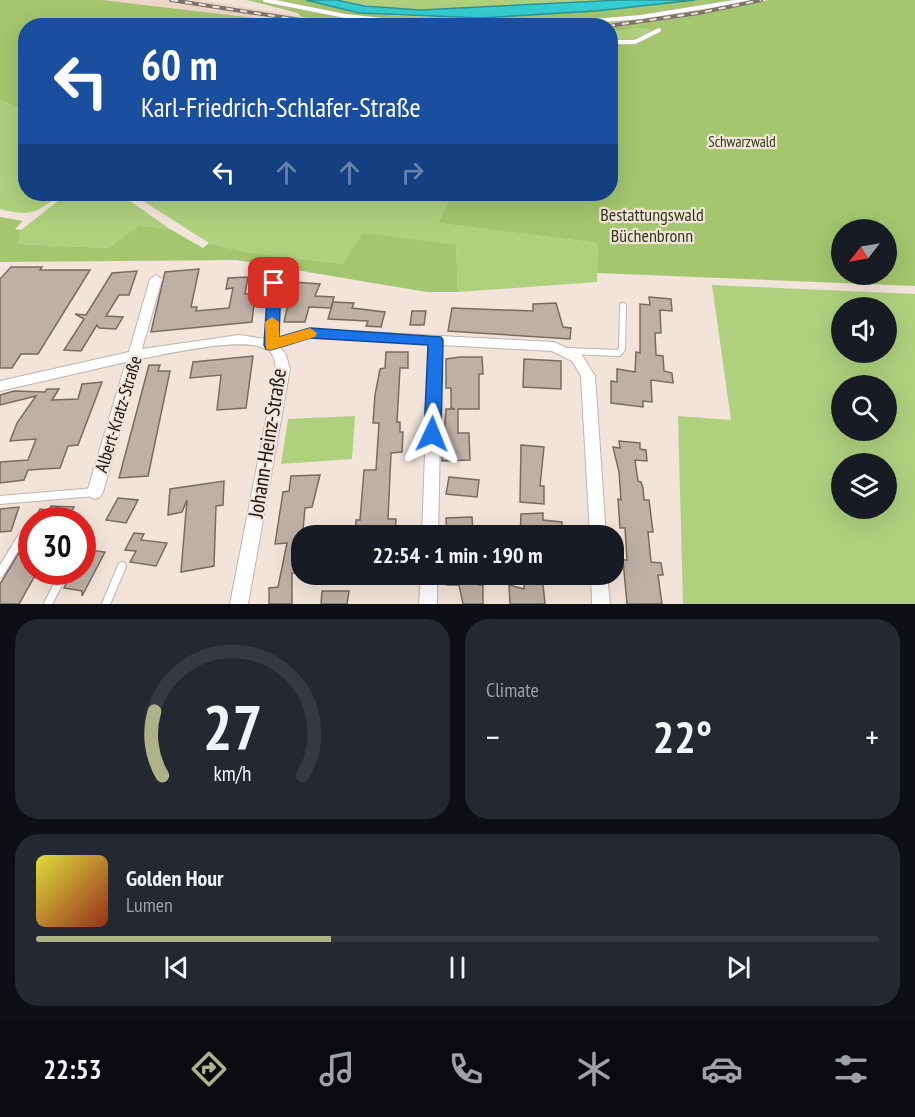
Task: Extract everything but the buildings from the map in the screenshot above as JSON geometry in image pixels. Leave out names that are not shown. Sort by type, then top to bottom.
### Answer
[{"type":"street","name":"Albert-Kratz-Straße","points":[[95,492],[156,279]]},
{"type":"street","name":"Johann-Heinz-Straße","points":[[238,604],[283,369],[280,355],[271,345],[274,283]]},
{"type":"street","points":[[0,386],[136,355],[239,339],[271,345],[298,334],[310,333],[554,347],[566,351],[584,365],[588,376],[597,525]]},
{"type":"street","points":[[430,525],[436,340]]},
{"type":"street","points":[[428,604],[429,585]]},
{"type":"street","points":[[600,585],[601,604]]},
{"type":"lane","points":[[265,0],[363,18]]},
{"type":"lane","points":[[618,19],[747,0]]},
{"type":"lane","points":[[618,42],[635,42],[659,30]]},
{"type":"lane","points":[[566,351],[619,353],[622,349],[623,306]]},
{"type":"lane","name":"Albert-Kratz-Straße","points":[[0,500],[95,492]]},
{"type":"lane","points":[[0,573],[18,543]]},
{"type":"lane","points":[[106,604],[122,566]]},
{"type":"lane","points":[[48,604],[58,585]]},
{"type":"shaded area","points":[[102,0],[203,0],[312,18],[252,18]]},
{"type":"shaded area","points":[[756,0],[769,0],[693,16],[618,26],[618,23],[690,14]]},
{"type":"green space","points":[[0,0],[102,0],[253,18],[18,18],[18,107],[0,100]]},
{"type":"green space","points":[[247,0],[306,0],[359,13],[481,18],[309,18],[301,17],[298,13]]},
{"type":"green space","points":[[336,0],[621,0],[442,10],[371,6]]},
{"type":"green space","points":[[695,0],[756,0],[691,14],[618,22],[618,18],[481,18],[596,11]]},
{"type":"green space","name":"Schwarzwald","points":[[769,0],[915,0],[915,286],[891,285],[897,285],[897,219],[831,219],[831,283],[597,273],[598,243],[439,223],[448,201],[618,201],[618,44],[634,45],[657,32],[640,28],[618,30],[618,26],[693,16]]},
{"type":"green space","points":[[647,27],[658,32],[634,45],[618,44],[618,30]]},
{"type":"green space","points":[[0,100],[18,107],[18,201],[51,201],[39,209],[27,213],[0,209]]},
{"type":"green space","points":[[58,201],[130,201],[170,229],[139,225],[108,248],[18,244],[21,230]]},
{"type":"green space","points":[[143,201],[448,201],[440,223],[598,243],[597,282],[458,292],[456,245],[343,264],[245,252],[209,243]]},
{"type":"green space","points":[[0,217],[23,221],[15,229],[21,230],[18,244],[108,248],[139,225],[170,229],[203,248],[209,243],[245,252],[343,264],[363,233],[456,245],[458,292],[427,292],[236,260],[0,262]]},
{"type":"green space","points":[[712,285],[915,294],[915,604],[683,604],[678,416],[731,420]]},
{"type":"green space","points":[[355,416],[352,459],[281,464],[288,419]]},
{"type":"water","points":[[306,0],[336,0],[365,6],[420,10],[621,0],[695,0],[596,11],[481,18],[359,13]]},
{"type":"railway","points":[[171,0],[287,18]]},
{"type":"railway","points":[[618,25],[699,13],[761,0]]},
{"type":"slow traffic","points":[[272,322],[271,345],[298,334],[310,333]]},
{"type":"route","points":[[274,283],[271,345],[298,334],[310,333],[436,340],[432,434]]},
{"type":"park label","name":"Bestattungswald Büchenbronn","points":[[652,224]]}]
